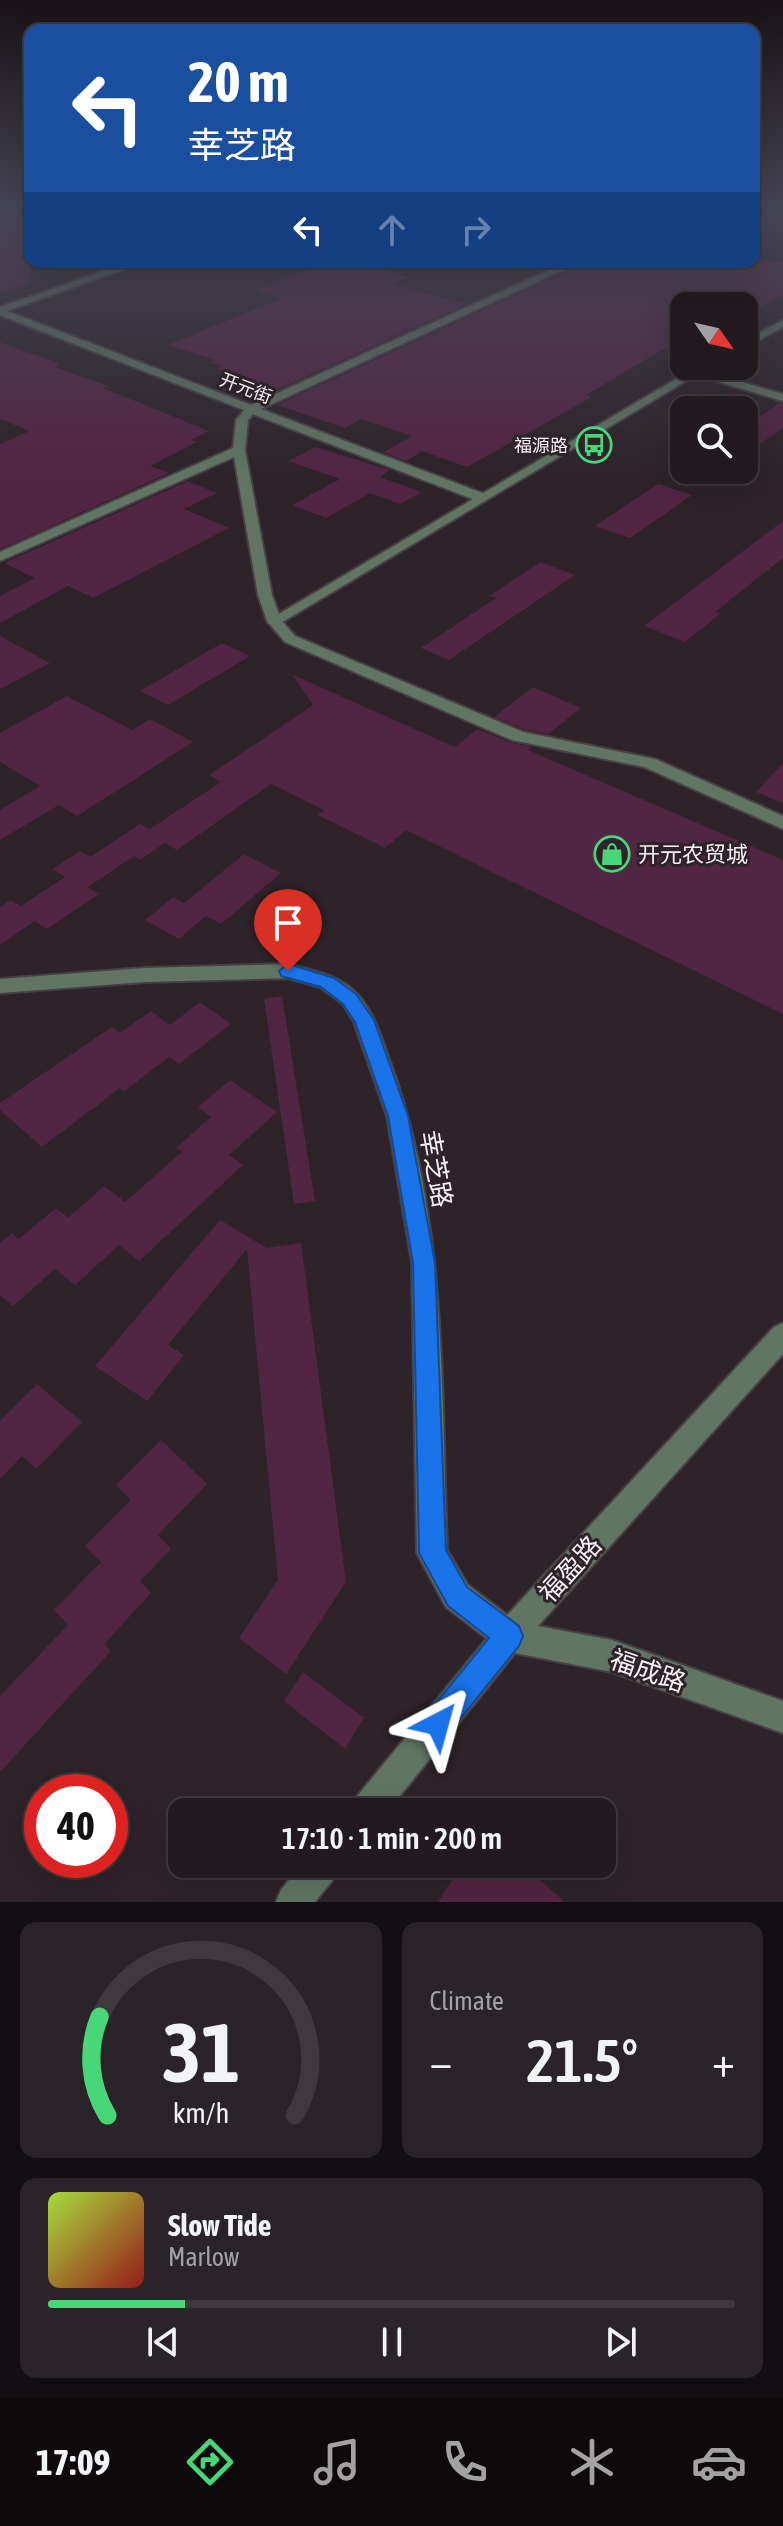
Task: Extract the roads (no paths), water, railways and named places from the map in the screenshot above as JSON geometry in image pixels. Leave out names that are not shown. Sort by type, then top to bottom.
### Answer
[{"type":"street","points":[[0,311],[38,298]]},
{"type":"street","points":[[496,298],[251,409],[242,420],[239,450],[265,595],[274,621],[290,639],[518,736],[649,763],[783,823]]},
{"type":"street","name":"开元街","points":[[0,311],[480,497]]},
{"type":"street","points":[[758,337],[783,323]]},
{"type":"street","points":[[274,621],[682,380]]},
{"type":"street","points":[[732,380],[783,398]]},
{"type":"street","points":[[0,557],[239,450]]},
{"type":"street","name":"幸芝路","points":[[0,986],[144,975],[288,971],[327,982],[350,999],[364,1020],[398,1116],[424,1263],[432,1553],[457,1596],[509,1636]]},
{"type":"street","name":"福盈路","points":[[377,1798],[509,1636],[783,1335]]},
{"type":"street","name":"福成路","points":[[509,1636],[612,1656],[783,1717]]},
{"type":"street","points":[[293,1902],[313,1878]]},
{"type":"place","name":"福源路","points":[[594,445]]},
{"type":"place","name":"开元农贸城","points":[[612,854]]}]
